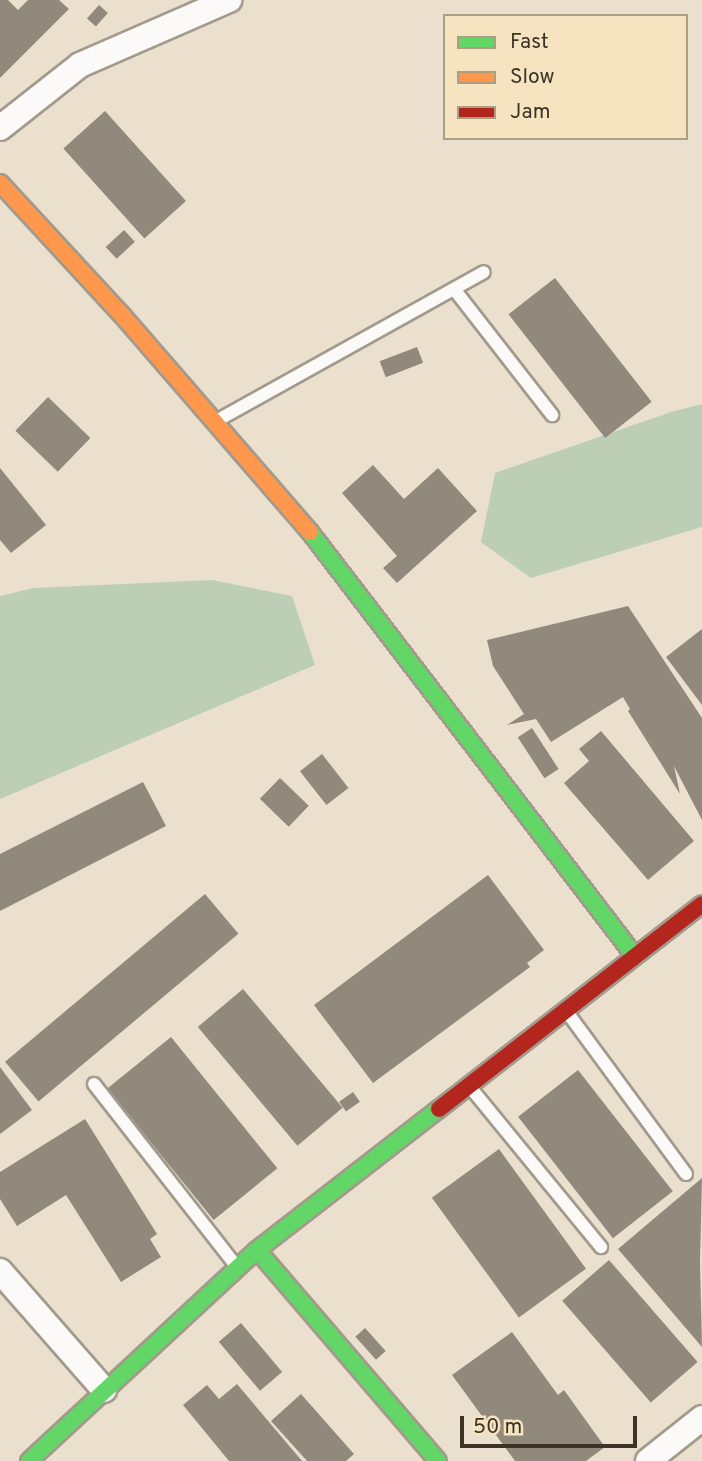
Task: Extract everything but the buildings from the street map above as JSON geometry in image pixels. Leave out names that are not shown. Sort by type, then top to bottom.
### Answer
[{"type":"street","points":[[0,128],[80,65],[229,0]]},
{"type":"street","points":[[0,183],[122,315],[327,552],[634,955]]},
{"type":"street","points":[[29,1461],[257,1250],[702,904]]},
{"type":"street","points":[[257,1250],[421,1450],[438,1461]]},
{"type":"street","points":[[0,1271],[104,1390]]},
{"type":"street","points":[[648,1461],[702,1418]]},
{"type":"lane","points":[[215,422],[484,272]]},
{"type":"lane","points":[[454,289],[552,415]]},
{"type":"lane","points":[[565,1008],[686,1174]]},
{"type":"lane","points":[[94,1084],[237,1268]]},
{"type":"lane","points":[[468,1084],[601,1247]]},
{"type":"green space","points":[[702,404],[702,527],[531,578],[481,542],[495,473],[671,412]]},
{"type":"green space","points":[[212,580],[292,596],[315,665],[0,799],[0,596],[34,588]]},
{"type":"traffic: fast","points":[[310,532],[634,955]]},
{"type":"traffic: fast","points":[[29,1461],[257,1250],[439,1109]]},
{"type":"traffic: fast","points":[[257,1250],[438,1461]]},
{"type":"traffic: slow","points":[[0,183],[122,315],[310,532]]},
{"type":"traffic: jam","points":[[439,1109],[702,904]]}]
